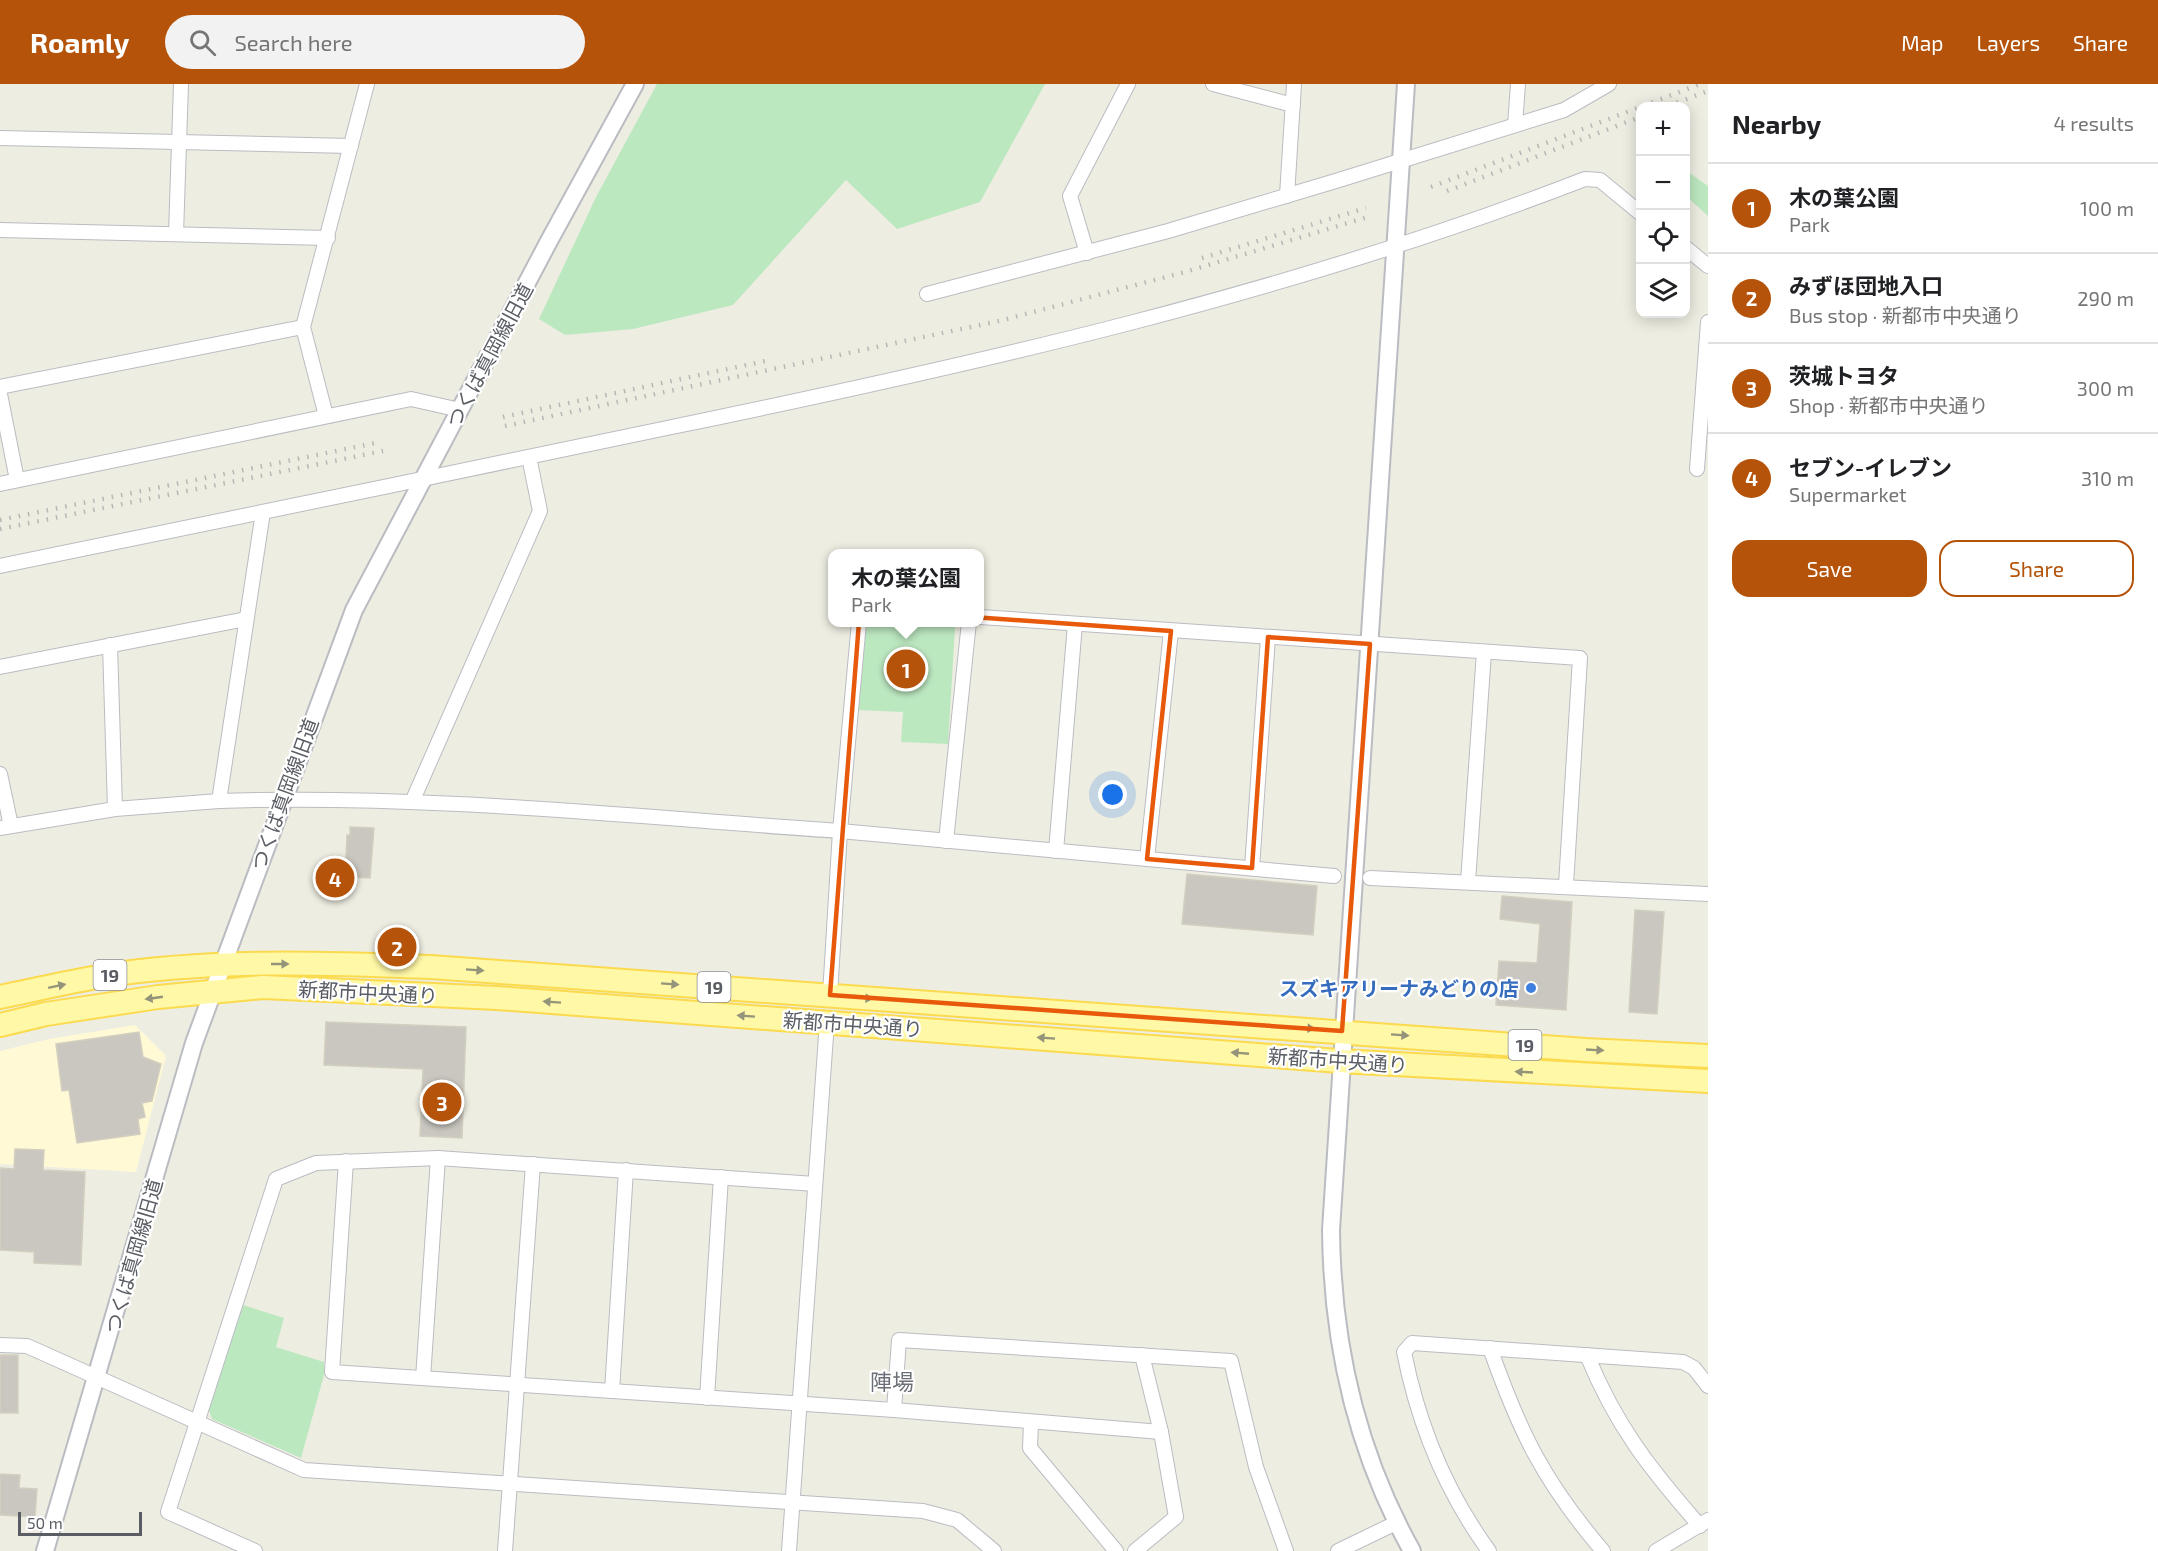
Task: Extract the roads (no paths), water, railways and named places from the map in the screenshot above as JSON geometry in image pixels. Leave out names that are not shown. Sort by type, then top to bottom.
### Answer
[{"type":"main road","name":"新都市中央通り","points":[[0,997],[103,976],[222,965],[346,964],[430,967],[1587,1050],[1708,1056]]},
{"type":"main road","name":"新都市中央通り","points":[[0,1025],[46,1014],[212,990],[263,987],[350,990],[826,1022],[1340,1060],[1708,1081]]},
{"type":"street","points":[[176,234],[181,84]]},
{"type":"street","points":[[326,416],[303,327],[328,238],[366,84]]},
{"type":"street","name":"つくば真岡線旧道","points":[[45,1551],[98,1377],[194,1043],[282,799],[354,610],[635,84]]},
{"type":"street","points":[[1087,254],[1070,196],[1128,84]]},
{"type":"street","points":[[1213,84],[1293,105]]},
{"type":"street","points":[[1287,196],[1294,84]]},
{"type":"street","points":[[1406,84],[1370,644],[1340,1060],[1331,1230],[1334,1304],[1345,1375],[1357,1423],[1396,1523],[1412,1551]]},
{"type":"street","points":[[1515,125],[1518,84]]},
{"type":"street","points":[[927,294],[1087,254],[1287,196],[1564,110],[1609,84]]},
{"type":"street","points":[[0,138],[351,146]]},
{"type":"street","points":[[0,566],[884,384],[1023,351],[1193,306],[1396,246],[1591,178],[1600,180],[1637,210]]},
{"type":"street","points":[[0,230],[328,238]]},
{"type":"street","points":[[1690,251],[1708,266]]},
{"type":"street","points":[[1697,469],[1708,322]]},
{"type":"street","points":[[0,387],[303,327]]},
{"type":"street","points":[[0,394],[17,480]]},
{"type":"street","points":[[0,484],[411,399],[460,410]]},
{"type":"street","points":[[412,802],[540,511],[529,457]]},
{"type":"street","points":[[219,801],[263,512]]},
{"type":"street","points":[[984,618],[1580,658],[1566,885]]},
{"type":"street","points":[[0,667],[246,619]]},
{"type":"street","points":[[1056,851],[1075,624]]},
{"type":"street","points":[[830,995],[840,831],[859,627]]},
{"type":"street","points":[[946,841],[968,627]]},
{"type":"street","points":[[1147,859],[1171,630]]},
{"type":"street","points":[[1252,868],[1268,637]]},
{"type":"street","points":[[110,645],[115,809]]},
{"type":"street","points":[[1468,882],[1484,652]]},
{"type":"street","points":[[0,774],[6,827],[115,809],[219,801],[282,799],[412,802],[840,831],[1335,876]]},
{"type":"street","points":[[1370,878],[1566,885],[1708,894]]},
{"type":"street","points":[[789,1551],[826,1022]]},
{"type":"street","points":[[255,1551],[168,1512],[276,1179],[316,1162],[438,1158],[815,1184]]},
{"type":"street","points":[[423,1378],[438,1158]]},
{"type":"street","points":[[346,1161],[332,1372],[894,1410],[1161,1432]]},
{"type":"street","points":[[505,1551],[533,1164]]},
{"type":"street","points":[[612,1391],[626,1170]]},
{"type":"street","points":[[706,1398],[721,1177]]},
{"type":"street","points":[[894,1410],[899,1340],[1231,1361],[1256,1467],[1286,1551]]},
{"type":"street","points":[[1486,1550],[1456,1498],[1428,1438],[1415,1399],[1404,1352],[1412,1343],[1683,1362],[1694,1368],[1708,1386]]},
{"type":"street","points":[[0,1345],[27,1346],[304,1470],[944,1515],[969,1527],[994,1551]]},
{"type":"street","points":[[1490,1348],[1510,1405],[1541,1468],[1561,1499],[1603,1551]]},
{"type":"street","points":[[1135,1551],[1176,1517],[1161,1432],[1142,1355]]},
{"type":"street","points":[[1587,1355],[1602,1392],[1626,1435],[1660,1480],[1704,1523],[1656,1551]]},
{"type":"street","points":[[1031,1422],[1030,1448],[1116,1551]]},
{"type":"street","points":[[1338,1551],[1396,1523]]},
{"type":"railway","points":[[1653,102],[1700,84]]},
{"type":"railway","points":[[1679,102],[1708,91]]},
{"type":"railway","points":[[1431,187],[1636,109]]},
{"type":"railway","points":[[1447,191],[1636,119]]},
{"type":"railway","points":[[1202,258],[1366,208]]},
{"type":"railway","points":[[505,426],[999,321],[1185,272],[1368,217]]},
{"type":"railway","points":[[503,417],[770,360]]},
{"type":"railway","points":[[0,520],[380,442]]},
{"type":"railway","points":[[0,529],[383,451]]},
{"type":"place","name":"木の葉公園","points":[[906,669]]},
{"type":"place","name":"セブン-イレブン","points":[[335,878]]},
{"type":"place","name":"みずほ団地入口","points":[[397,947]]},
{"type":"place","name":"スズキアリーナみどりの店","points":[[1531,988]]},
{"type":"place","name":"茨城トヨタ","points":[[442,1102]]},
{"type":"district","name":"陣場","points":[[892,1381]]}]
